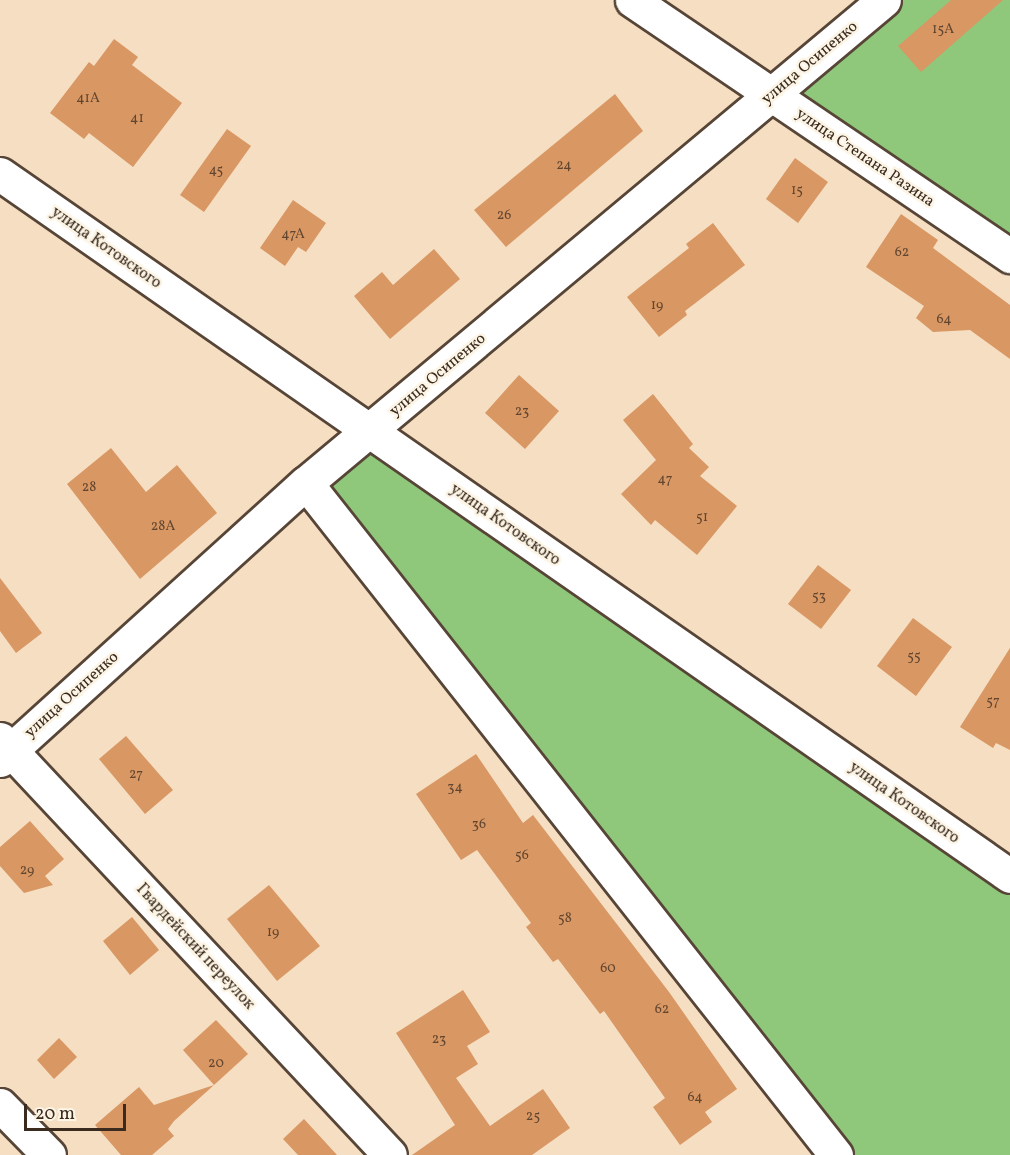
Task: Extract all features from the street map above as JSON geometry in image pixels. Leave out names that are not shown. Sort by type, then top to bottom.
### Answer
[{"type":"street","name":"улица Степана Разина","points":[[632,0],[1010,256]]},
{"type":"street","name":"улица Осипенко","points":[[4,750],[306,483],[370,432],[884,0]]},
{"type":"street","name":"улица Котовского","points":[[0,174],[1010,876]]},
{"type":"street","points":[[306,483],[836,1155]]},
{"type":"street","name":"Гвардейский переулок","points":[[4,750],[390,1155]]},
{"type":"street","points":[[0,1105],[49,1155]]},
{"type":"green space","points":[[884,0],[1010,0],[1010,256],[772,96]]},
{"type":"green space","points":[[370,432],[1010,876],[1010,1155],[836,1155],[306,483]]},
{"type":"building","points":[[951,0],[1003,0],[921,72],[898,46]]},
{"type":"building","points":[[114,39],[138,57],[132,65],[182,103],[133,167],[89,133],[84,139],[50,113],[89,62],[94,66]]},
{"type":"building","points":[[615,94],[643,131],[506,247],[474,210]]},
{"type":"building","points":[[227,129],[251,146],[204,212],[180,195]]},
{"type":"building","points":[[795,158],[828,182],[798,223],[766,199]]},
{"type":"building","points":[[293,200],[326,223],[306,252],[298,247],[285,266],[260,248]]},
{"type":"building","points":[[901,214],[938,240],[933,248],[1010,305],[1010,359],[970,330],[933,332],[916,318],[924,306],[866,267]]},
{"type":"building","points":[[713,223],[745,265],[685,311],[687,315],[659,337],[627,297],[689,248],[686,244]]},
{"type":"building","points":[[434,249],[460,279],[390,339],[354,296],[382,272],[393,285]]},
{"type":"building","points":[[519,375],[559,411],[525,449],[485,413]]},
{"type":"building","points":[[653,394],[693,444],[689,448],[709,467],[700,476],[737,506],[697,555],[655,520],[651,525],[621,494],[656,460],[623,420]]},
{"type":"building","points":[[111,448],[146,492],[177,465],[217,513],[140,579],[67,484]]},
{"type":"building","points":[[818,565],[851,590],[821,629],[788,604]]},
{"type":"building","points":[[0,578],[42,633],[16,653],[0,631]]},
{"type":"building","points":[[913,618],[952,647],[916,696],[877,666]]},
{"type":"building","points":[[1010,648],[1010,750],[996,743],[993,748],[960,727]]},
{"type":"building","points":[[126,736],[173,790],[145,814],[99,759]]},
{"type":"building","points":[[476,754],[523,823],[533,815],[669,992],[737,1089],[705,1112],[712,1122],[680,1145],[653,1107],[665,1098],[604,1011],[600,1014],[558,959],[553,962],[526,927],[531,923],[477,850],[461,860],[416,794]]},
{"type":"building","points":[[30,821],[64,859],[45,876],[53,885],[24,893],[0,866],[0,847]]},
{"type":"building","points":[[269,885],[320,946],[277,981],[227,919]]},
{"type":"building","points":[[132,917],[159,950],[130,975],[103,941]]},
{"type":"building","points":[[463,990],[490,1032],[467,1046],[478,1064],[456,1078],[490,1126],[543,1089],[570,1128],[532,1155],[412,1155],[455,1125],[396,1033]]},
{"type":"building","points":[[216,1020],[248,1054],[214,1085],[183,1050]]},
{"type":"building","points":[[59,1038],[77,1057],[54,1079],[37,1060]]},
{"type":"building","points":[[214,1085],[174,1121],[168,1129],[174,1136],[152,1155],[121,1155],[95,1125],[139,1087],[154,1105]]},
{"type":"building","points":[[304,1119],[337,1155],[298,1155],[283,1139]]}]
